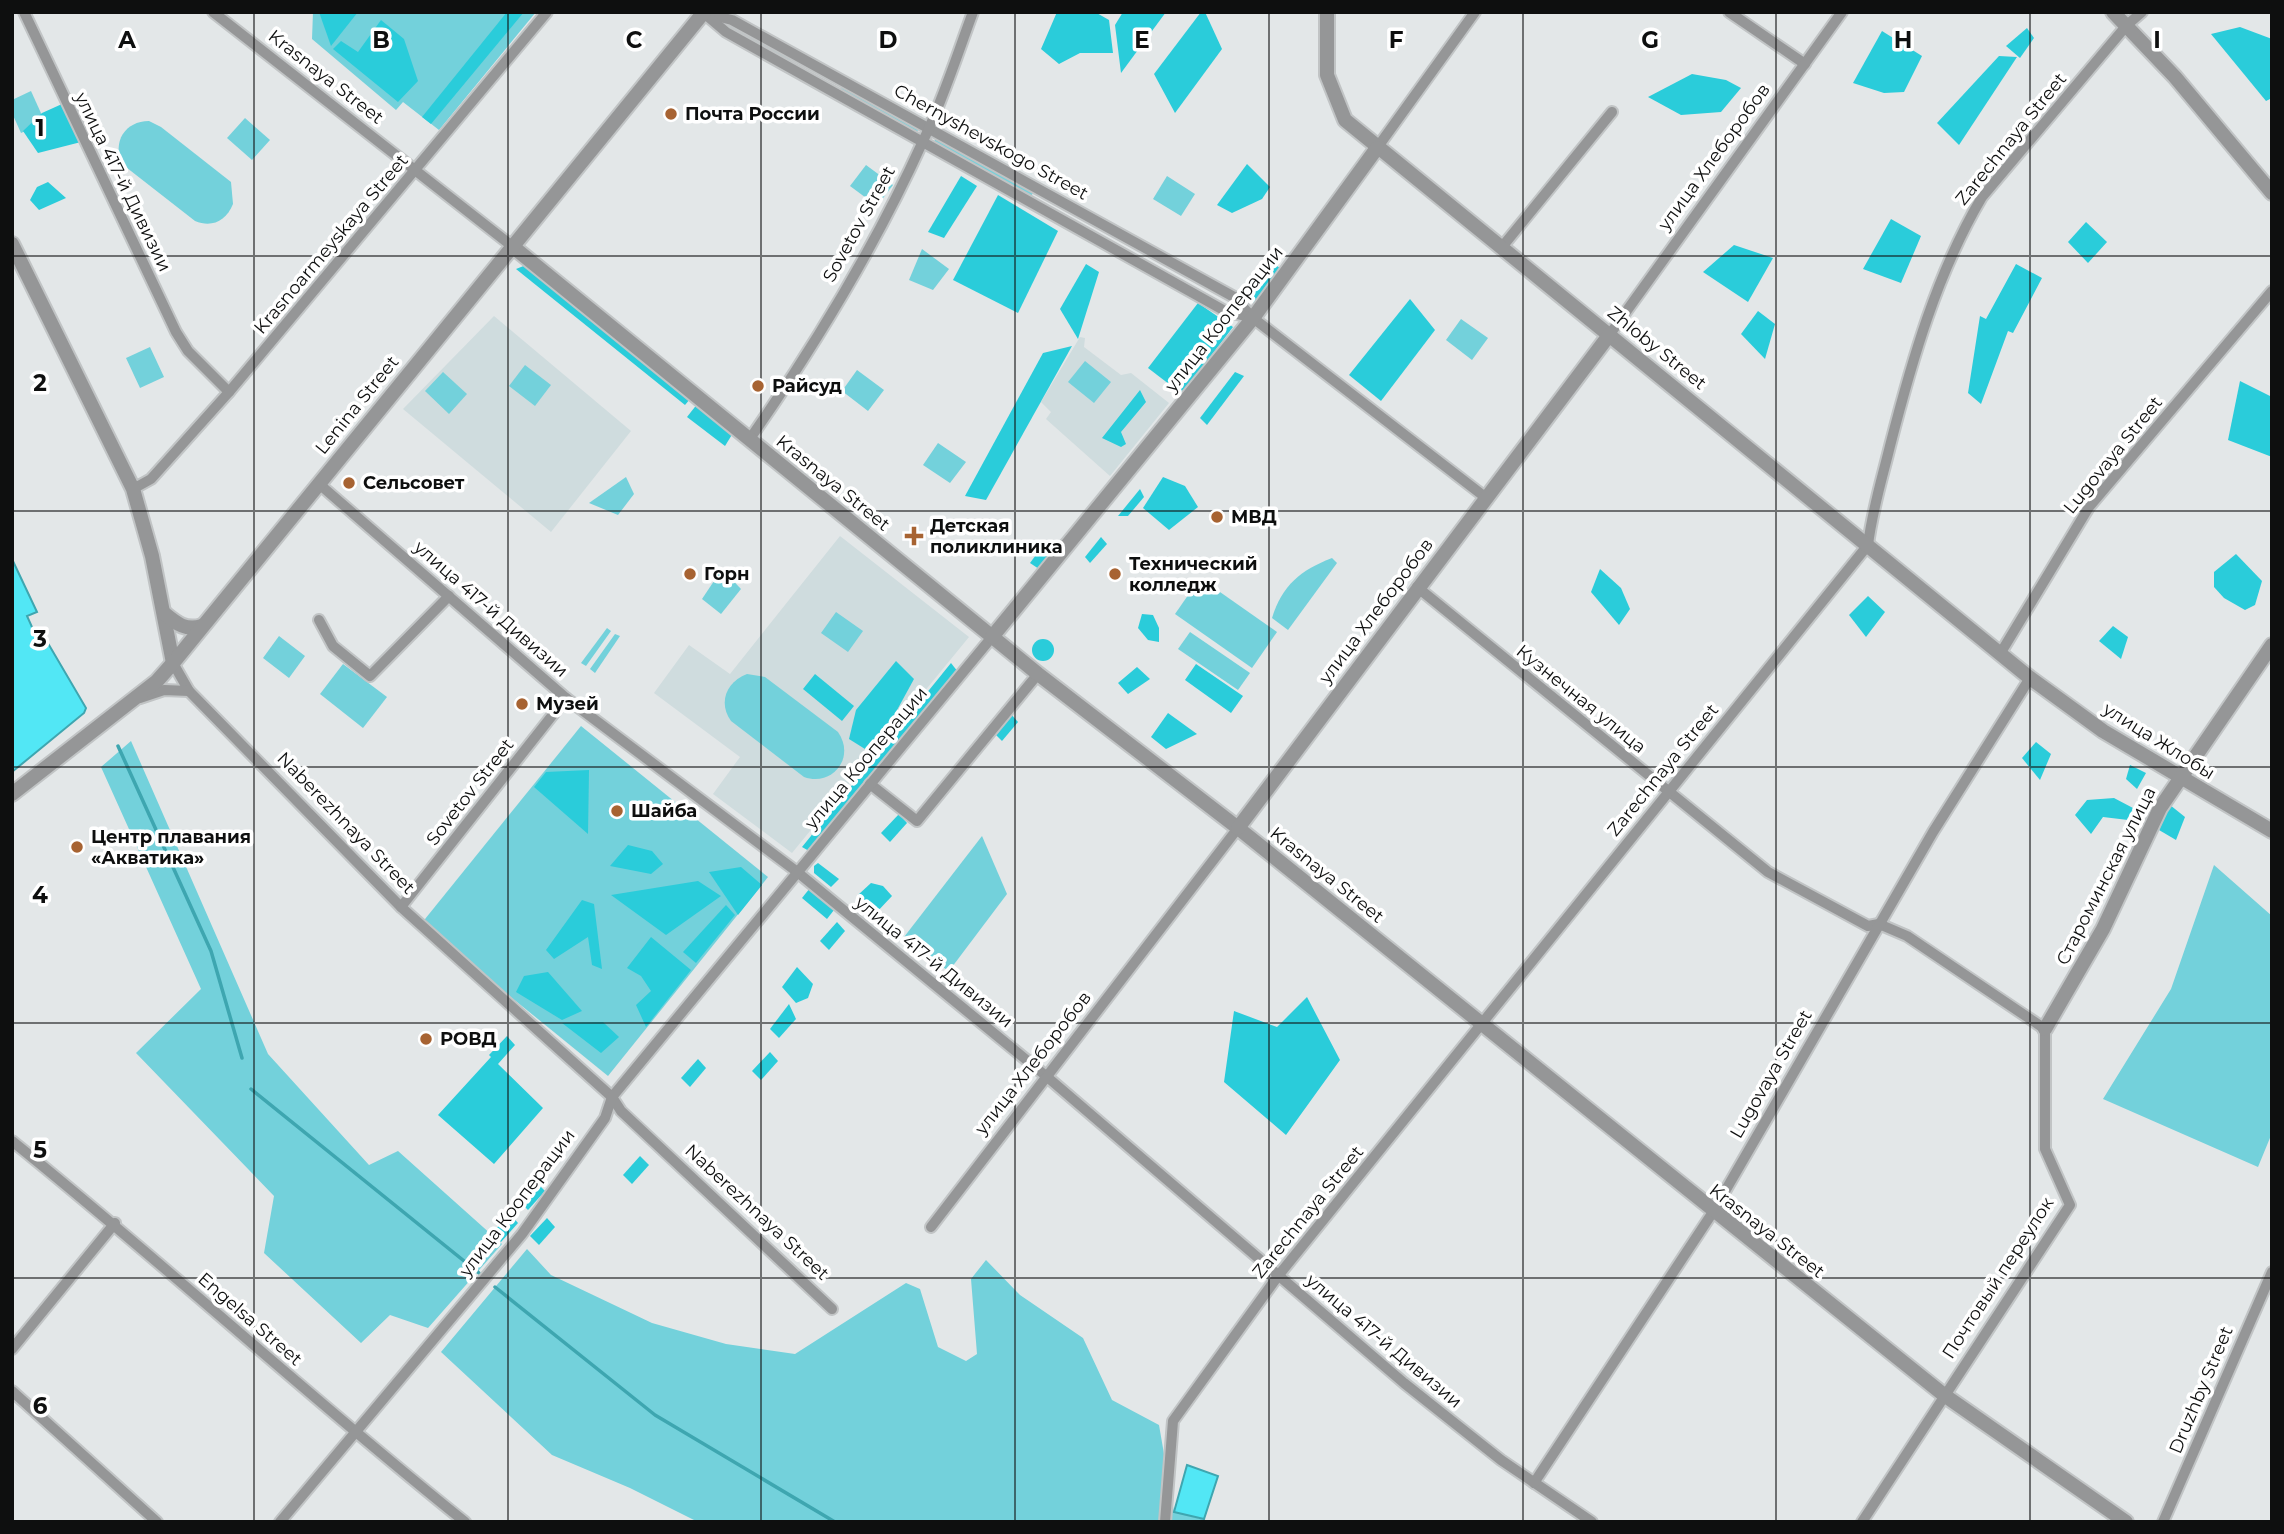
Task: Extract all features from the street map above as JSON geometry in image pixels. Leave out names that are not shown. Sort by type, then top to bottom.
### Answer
[{"type":"street","name":"улица 417-й Дивизии","points":[[24,12],[176,332],[188,351],[229,392]]},
{"type":"street","name":"Krasnaya Street","points":[[213,12],[512,246],[1038,674],[1238,828],[1944,1395],[2126,1522]]},
{"type":"street","name":"Krasnoarmeyskaya Street","points":[[133,489],[150,478],[229,392],[547,12]]},
{"type":"street","name":"Sovetov Street","points":[[749,440],[850,280],[924,140],[973,12]]},
{"type":"street","name":"Zhloby Street","points":[[1327,12],[1327,75],[1345,120],[2030,678]]},
{"type":"street","name":"улица Кооперации","points":[[281,1522],[522,1234],[605,1118],[612,1097],[698,996],[796,871],[1253,318],[1475,12]]},
{"type":"street","points":[[1730,12],[1805,64]]},
{"type":"street","name":"улица Хлеборобов","points":[[931,1227],[1238,828],[1610,334],[1842,12]]},
{"type":"street","points":[[2113,12],[2175,77],[2272,193]]},
{"type":"street","name":"Zarechnaya Street","points":[[1165,1522],[1173,1422],[1278,1276],[1868,545],[1900,407],[1926,322],[1965,227],[1982,197],[2127,25],[2142,12]]},
{"type":"street","name":"Chernyshevskogo Street","points":[[703,13],[733,20],[1234,297],[1253,318],[1485,497]]},
{"type":"street","name":"Chernyshevskogo Street","points":[[703,13],[726,32],[924,140],[1225,311],[1253,318]]},
{"type":"street","name":"Lenina Street","points":[[12,794],[131,702],[173,663],[703,13]]},
{"type":"street","points":[[1502,247],[1612,112]]},
{"type":"street","name":"Naberezhnaya Street","points":[[12,244],[133,489],[164,614],[173,663],[189,691],[401,907],[612,1097],[621,1111],[832,1309]]},
{"type":"street","name":"Lugovaya Street","points":[[2000,654],[2089,507],[2272,291]]},
{"type":"street","name":"улица 417-й Дивизии","points":[[318,483],[566,698],[796,871],[1046,1076],[1404,1383],[1534,1483],[1592,1522]]},
{"type":"street","name":"Кузнечная улица","points":[[1417,587],[1768,872],[1868,926],[1880,924],[1907,936],[2045,1029]]},
{"type":"street","points":[[319,620],[333,646],[370,676],[449,596]]},
{"type":"street","points":[[164,614],[182,627],[202,626]]},
{"type":"street","name":"Староминская улица","points":[[2045,1029],[2103,929],[2160,808],[2179,776],[2272,645]]},
{"type":"street","points":[[870,784],[917,821],[1038,674]]},
{"type":"street","name":"Lugovaya Street","points":[[1534,1483],[1713,1212],[1880,924],[2030,678]]},
{"type":"street","name":"улица Жлобы","points":[[2030,678],[2103,731],[2272,831]]},
{"type":"street","points":[[131,702],[164,690],[189,691]]},
{"type":"street","name":"Sovetov Street","points":[[401,907],[566,698]]},
{"type":"street","name":"Почтовый переулок","points":[[1862,1522],[2070,1205],[2045,1149],[2045,1029]]},
{"type":"street","name":"Engelsa Street","points":[[12,1141],[115,1223],[355,1434],[465,1522]]},
{"type":"street","points":[[12,1349],[115,1223]]},
{"type":"street","name":"Druzhby Street","points":[[2163,1522],[2272,1272]]},
{"type":"street","points":[[12,1391],[157,1522]]},
{"type":"shaded area","points":[[313,12],[536,12],[439,130],[403,102],[396,110],[312,39]]},
{"type":"shaded area","points":[[319,12],[358,12],[331,46]]},
{"type":"shaded area","points":[[507,12],[524,12],[431,124],[422,117]]},
{"type":"shaded area","points":[[1057,12],[1095,12],[1109,20],[1113,53],[1080,53],[1059,64],[1041,49]]},
{"type":"shaded area","points":[[1123,12],[1166,12],[1121,73],[1115,25]]},
{"type":"shaded area","points":[[1201,12],[1205,12],[1222,49],[1175,113],[1154,74]]},
{"type":"shaded area","points":[[381,20],[404,39],[418,81],[398,102],[333,49],[341,41],[358,52]]},
{"type":"shaded area","points":[[731,22],[795,57],[786,62],[726,28]]},
{"type":"shaded area","points":[[2240,27],[2272,39],[2272,98],[2266,101],[2211,34]]},
{"type":"shaded area","points":[[2027,28],[2034,38],[2020,58],[2006,46]]},
{"type":"shaded area","points":[[1882,31],[1922,56],[1904,92],[1884,93],[1853,83]]},
{"type":"shaded area","points":[[1999,56],[2017,57],[1959,145],[1937,123]]},
{"type":"shaded area","points":[[1692,74],[1726,80],[1741,88],[1721,112],[1681,115],[1648,97]]},
{"type":"shaded area","points":[[847,85],[920,126],[916,134],[837,91]]},
{"type":"shaded area","points":[[31,91],[45,122],[21,133],[12,113],[12,100]]},
{"type":"shaded area","points":[[62,104],[81,142],[38,153],[23,131],[42,113]]},
{"type":"shaded area","points":[[245,118],[270,140],[252,160],[227,138]]},
{"type":"shaded area","points":[[149,121],[161,127],[231,182],[233,204],[218,222],[207,224],[195,221],[122,164],[119,148],[123,134],[133,125]]},
{"type":"shaded area","points":[[937,135],[1035,190],[1030,198],[934,142]]},
{"type":"shaded area","points":[[1247,164],[1270,187],[1262,199],[1232,213],[1217,205]]},
{"type":"shaded area","points":[[866,165],[893,185],[877,206],[850,186]]},
{"type":"shaded area","points":[[961,176],[977,186],[944,238],[928,232]]},
{"type":"shaded area","points":[[1167,176],[1195,194],[1181,216],[1153,199]]},
{"type":"shaded area","points":[[48,182],[66,198],[39,210],[30,200],[37,187]]},
{"type":"shaded area","points":[[998,195],[1058,231],[1018,313],[953,280]]},
{"type":"shaded area","points":[[1891,219],[1921,236],[1901,283],[1863,269]]},
{"type":"shaded area","points":[[2086,222],[2107,242],[2088,263],[2068,242]]},
{"type":"shaded area","points":[[1734,245],[1773,258],[1748,302],[1703,272]]},
{"type":"shaded area","points":[[922,249],[949,269],[933,290],[909,280]]},
{"type":"shaded area","points":[[1271,262],[1283,270],[1257,305],[1244,296]]},
{"type":"shaded area","points":[[1086,264],[1099,272],[1078,339],[1060,309]]},
{"type":"shaded area","points":[[2016,264],[2042,278],[2013,333],[2008,331],[1981,404],[1968,393],[1980,316],[1986,319]]},
{"type":"shaded area","points":[[526,265],[690,399],[685,405],[516,269]]},
{"type":"shaded area","points":[[1410,299],[1435,330],[1381,401],[1349,375]]},
{"type":"shaded area","points":[[1198,303],[1233,327],[1182,394],[1148,368]]},
{"type":"shaded area","points":[[1758,311],[1775,324],[1765,359],[1741,334]]},
{"type":"shaded area","points":[[494,316],[631,431],[551,532],[403,409]]},
{"type":"shaded area","points":[[1461,319],[1488,338],[1472,360],[1446,340]]},
{"type":"shaded area","points":[[1080,337],[1085,338],[1084,347],[1121,375],[1131,373],[1169,403],[1110,476],[1046,419],[1051,412],[1041,402]]},
{"type":"shaded area","points":[[1072,346],[986,500],[965,496],[1043,353]]},
{"type":"shaded area","points":[[150,347],[164,377],[140,388],[126,358]]},
{"type":"shaded area","points":[[1085,361],[1111,382],[1094,403],[1068,382]]},
{"type":"shaded area","points":[[525,365],[551,385],[535,406],[509,386]]},
{"type":"shaded area","points":[[857,370],[884,390],[868,411],[842,391]]},
{"type":"shaded area","points":[[443,372],[467,394],[449,414],[425,391]]},
{"type":"shaded area","points":[[1235,372],[1244,376],[1207,425],[1200,418]]},
{"type":"shaded area","points":[[2240,381],[2272,397],[2272,457],[2228,440]]},
{"type":"shaded area","points":[[1140,390],[1146,402],[1121,432],[1126,444],[1121,447],[1102,438]]},
{"type":"shaded area","points":[[698,403],[733,433],[725,446],[687,417]]},
{"type":"shaded area","points":[[938,443],[966,462],[950,483],[923,465]]},
{"type":"shaded area","points":[[626,477],[634,494],[618,515],[589,503]]},
{"type":"shaded area","points":[[1163,477],[1185,486],[1198,507],[1169,530],[1143,508]]},
{"type":"shaded area","points":[[1140,489],[1144,497],[1128,516],[1118,516]]},
{"type":"shaded area","points":[[840,536],[969,637],[792,853],[713,794],[740,757],[654,693],[689,645],[730,674]]},
{"type":"shaded area","points":[[1101,537],[1107,544],[1090,563],[1085,557]]},
{"type":"shaded area","points":[[1044,544],[1050,554],[1039,569],[1030,563]]},
{"type":"shaded area","points":[[2236,554],[2262,581],[2255,605],[2245,610],[2224,598],[2214,587],[2214,572]]},
{"type":"shaded area","points":[[1332,558],[1337,563],[1288,630],[1272,618],[1281,596],[1294,580]]},
{"type":"shaded area","points":[[12,559],[37,612],[27,616],[36,636],[42,633],[86,708],[84,713],[12,772]]},
{"type":"shaded area","points":[[722,569],[741,589],[721,614],[702,599]]},
{"type":"shaded area","points":[[1600,569],[1621,588],[1630,609],[1619,625],[1591,592]]},
{"type":"shaded area","points":[[1200,578],[1277,632],[1252,668],[1175,614]]},
{"type":"shaded area","points":[[1868,596],[1885,612],[1866,637],[1849,615]]},
{"type":"shaded area","points":[[836,612],[863,631],[848,652],[821,633]]},
{"type":"shaded area","points":[[1142,614],[1153,615],[1159,628],[1159,642],[1148,640],[1138,628]]},
{"type":"shaded area","points":[[2113,626],[2128,637],[2121,659],[2099,641]]},
{"type":"shaded area","points":[[607,628],[611,631],[586,666],[581,663]]},
{"type":"shaded area","points":[[1190,632],[1250,673],[1238,690],[1178,649]]},
{"type":"shaded area","points":[[615,634],[620,636],[595,673],[590,669]]},
{"type":"shaded area","points":[[279,636],[305,656],[289,678],[263,658]]},
{"type":"shaded area","points":[[1043,639],[1053,646],[1054,650],[1047,660],[1043,661],[1033,654],[1032,650],[1039,640]]},
{"type":"shaded area","points":[[896,661],[914,679],[873,754],[849,739],[856,710]]},
{"type":"shaded area","points":[[951,663],[958,672],[809,851],[802,847]]},
{"type":"shaded area","points":[[343,664],[387,697],[363,728],[320,694]]},
{"type":"shaded area","points":[[1196,664],[1243,696],[1231,713],[1185,680]]},
{"type":"shaded area","points":[[1137,667],[1150,679],[1128,694],[1118,683]]},
{"type":"shaded area","points":[[747,674],[765,677],[838,732],[843,742],[843,760],[832,774],[824,778],[804,777],[731,721],[725,707],[726,694],[734,682]]},
{"type":"shaded area","points":[[815,674],[854,706],[842,721],[803,689]]},
{"type":"shaded area","points":[[1010,713],[1018,722],[1002,741],[993,732]]},
{"type":"shaded area","points":[[1168,713],[1197,734],[1166,749],[1151,737]]},
{"type":"shaded area","points":[[581,726],[768,877],[608,1076],[421,924]]},
{"type":"shaded area","points":[[131,741],[268,1054],[369,1165],[398,1151],[502,1244],[428,1328],[390,1315],[361,1343],[264,1253],[274,1196],[136,1053],[201,989],[101,767]]},
{"type":"shaded area","points":[[2036,742],[2051,754],[2040,780],[2022,758]]},
{"type":"shaded area","points":[[2130,765],[2146,773],[2137,789],[2126,779]]},
{"type":"shaded area","points":[[589,770],[588,834],[534,787],[546,772]]},
{"type":"shaded area","points":[[2114,798],[2133,808],[2128,820],[2103,817],[2091,834],[2075,815],[2087,800]]},
{"type":"shaded area","points":[[2170,805],[2185,817],[2176,840],[2159,830]]},
{"type":"shaded area","points":[[899,814],[907,823],[890,842],[881,833]]},
{"type":"shaded area","points":[[982,836],[1007,894],[949,971],[901,941]]},
{"type":"shaded area","points":[[628,845],[652,851],[663,864],[651,874],[610,866]]},
{"type":"shaded area","points":[[818,863],[839,879],[831,887],[814,873],[814,866]]},
{"type":"shaded area","points":[[2214,865],[2272,916],[2272,1133],[2258,1167],[2103,1099],[2171,989]]},
{"type":"shaded area","points":[[741,867],[762,885],[738,915],[709,872]]},
{"type":"shaded area","points":[[698,881],[721,896],[666,935],[611,895]]},
{"type":"shaded area","points":[[871,883],[883,886],[892,896],[875,914],[858,895]]},
{"type":"shaded area","points":[[810,888],[834,910],[827,919],[802,898]]},
{"type":"shaded area","points":[[582,900],[594,904],[602,969],[592,965],[588,937],[554,959],[546,950]]},
{"type":"shaded area","points":[[726,905],[735,915],[696,963],[683,952]]},
{"type":"shaded area","points":[[837,922],[845,931],[829,950],[820,941]]},
{"type":"shaded area","points":[[651,937],[691,970],[646,1027],[636,1005],[651,991],[641,976],[627,968]]},
{"type":"shaded area","points":[[797,967],[813,984],[808,998],[796,1003],[782,987]]},
{"type":"shaded area","points":[[548,972],[582,1011],[562,1020],[516,992],[524,976]]},
{"type":"shaded area","points":[[1307,997],[1340,1060],[1286,1135],[1224,1082],[1234,1011],[1277,1027]]},
{"type":"shaded area","points":[[789,1004],[796,1019],[779,1038],[770,1029]]},
{"type":"shaded area","points":[[603,1022],[619,1037],[601,1053],[562,1023]]},
{"type":"shaded area","points":[[507,1036],[515,1045],[498,1064],[543,1108],[494,1164],[438,1115]]},
{"type":"shaded area","points":[[770,1052],[778,1061],[761,1080],[752,1071]]},
{"type":"shaded area","points":[[698,1059],[706,1068],[690,1087],[681,1078]]},
{"type":"shaded area","points":[[640,1156],[649,1165],[632,1184],[623,1175]]},
{"type":"shaded area","points":[[536,1182],[545,1191],[528,1210],[519,1201]]},
{"type":"shaded area","points":[[510,1214],[518,1223],[501,1242],[492,1233]]},
{"type":"shaded area","points":[[547,1218],[555,1227],[539,1245],[530,1236]]},
{"type":"shaded area","points":[[527,1249],[551,1275],[652,1323],[726,1344],[795,1354],[906,1283],[920,1289],[938,1347],[966,1361],[977,1354],[971,1279],[986,1260],[1020,1295],[1083,1338],[1112,1400],[1159,1425],[1174,1512],[1213,1522],[698,1522],[630,1488],[552,1455],[441,1352]]},
{"type":"shaded area","points":[[1187,1465],[1218,1476],[1204,1519],[1174,1512]]},
{"type":"waterway","points":[[118,746],[211,951],[242,1058]]},
{"type":"waterway","points":[[251,1089],[479,1273]]},
{"type":"waterway","points":[[495,1287],[655,1415],[835,1522]]},
{"type":"place","name":"Почта России","points":[[671,114]]},
{"type":"place","name":"Райсуд","points":[[758,386]]},
{"type":"place","name":"Сельсовет","points":[[349,483]]},
{"type":"place","name":"МВД","points":[[1217,517]]},
{"type":"place","name":"Детская поликлиника","points":[[914,536]]},
{"type":"place","name":"Горн","points":[[690,574]]},
{"type":"place","name":"Технический колледж","points":[[1115,574]]},
{"type":"place","name":"Музей","points":[[522,704]]},
{"type":"place","name":"Шайба","points":[[617,811]]},
{"type":"place","name":"Центр плавания «Акватика»","points":[[77,847]]},
{"type":"place","name":"РОВД","points":[[426,1039]]}]
